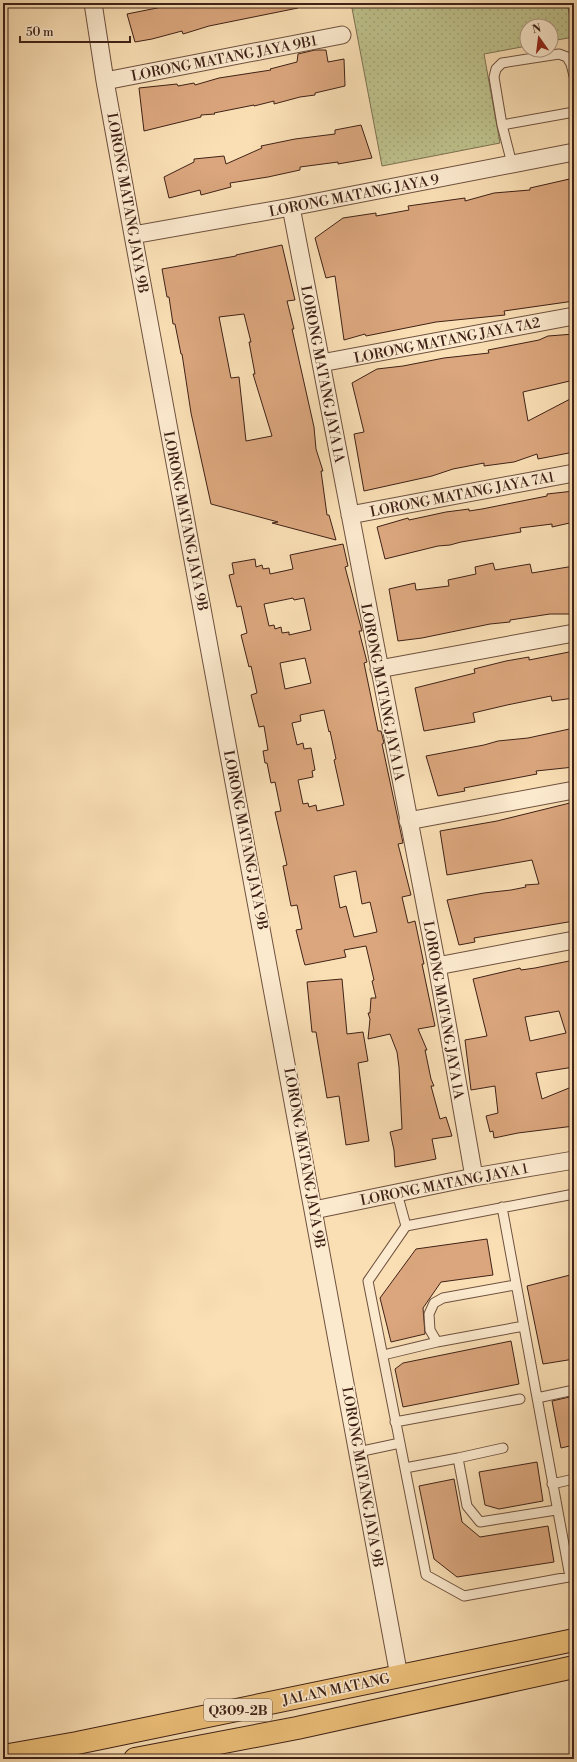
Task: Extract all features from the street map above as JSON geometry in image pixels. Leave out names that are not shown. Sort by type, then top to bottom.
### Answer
[{"type":"main road","name":"JALAN MATANG","points":[[3,1756],[77,1743],[571,1642]]},
{"type":"main road","name":"JALAN MATANG","points":[[135,1759],[297,1728],[574,1667]]},
{"type":"street","name":"LORONG MATANG JAYA 9B","points":[[93,3],[105,81],[133,235],[399,1676]]},
{"type":"street","name":"LORONG MATANG JAYA 9B1","points":[[105,81],[342,35]]},
{"type":"street","name":"LORONG MATANG JAYA 9","points":[[133,235],[291,207],[574,152]]},
{"type":"street","name":"LORONG MATANG JAYA 1A","points":[[291,207],[436,966],[474,1177]]},
{"type":"street","name":"LORONG MATANG JAYA 7A2","points":[[321,363],[574,316]]},
{"type":"street","name":"LORONG MATANG JAYA 7A1","points":[[350,515],[574,473]]},
{"type":"street","points":[[379,669],[574,633]]},
{"type":"street","points":[[408,821],[574,790]]},
{"type":"street","points":[[436,966],[574,940]]},
{"type":"street","name":"LORONG MATANG JAYA 1","points":[[314,1210],[474,1177],[574,1160]]},
{"type":"lane","points":[[512,164],[502,125],[494,76],[496,68],[502,63],[559,54],[567,57],[571,64],[574,76]]},
{"type":"lane","points":[[502,125],[574,112]]},
{"type":"lane","points":[[398,1193],[406,1226]]},
{"type":"lane","points":[[502,1207],[556,1510],[572,1576],[464,1596],[426,1575],[368,1281],[406,1226],[502,1207],[574,1194]]},
{"type":"lane","points":[[437,1342],[430,1330],[429,1314],[434,1303],[443,1298],[515,1285]]},
{"type":"lane","points":[[383,1355],[437,1342],[524,1326]]},
{"type":"lane","points":[[537,1398],[574,1390]]},
{"type":"lane","points":[[396,1422],[520,1399]]},
{"type":"lane","points":[[358,1452],[400,1443]]},
{"type":"lane","points":[[405,1468],[503,1448]]},
{"type":"lane","points":[[458,1458],[467,1506],[480,1522],[556,1510]]},
{"type":"lane","points":[[552,1484],[574,1479]]},
{"type":"green space","points":[[351,3],[567,3],[574,37],[559,40],[559,18],[519,18],[519,47],[484,54],[500,143],[382,166]]},
{"type":"building","points":[[172,3],[297,3],[298,8],[209,26],[183,34],[182,31],[135,42],[127,14],[172,5]]},
{"type":"building","points":[[315,50],[326,50],[328,62],[344,59],[345,86],[315,93],[315,95],[300,97],[274,104],[274,101],[214,113],[215,114],[201,115],[201,117],[144,131],[139,88],[177,84],[178,86],[194,83],[195,85],[219,78],[271,70],[270,69],[297,62],[298,54]]},
{"type":"building","points":[[361,125],[372,158],[338,164],[338,162],[300,167],[300,170],[230,183],[231,187],[201,195],[200,190],[169,198],[164,177],[194,162],[194,159],[224,156],[226,164],[262,148],[261,146],[295,139],[335,134],[335,130]]},
{"type":"building","points":[[574,178],[574,301],[504,311],[505,315],[436,322],[366,336],[365,334],[344,340],[335,276],[326,278],[315,238],[343,218],[376,213],[376,216],[409,210],[408,206],[465,198],[465,201],[494,193],[530,190],[530,188]]},
{"type":"building","points":[[282,245],[295,300],[287,301],[294,329],[292,329],[314,427],[316,449],[323,471],[321,471],[327,515],[329,515],[336,540],[272,523],[278,522],[211,504],[191,413],[182,354],[175,324],[173,324],[169,297],[167,297],[162,269]],"holes":[[[244,314],[251,342],[249,342],[255,374],[253,374],[272,436],[246,441],[239,377],[231,378],[219,317]]]},
{"type":"building","points":[[574,334],[574,380],[523,392],[528,421],[574,397],[574,452],[538,459],[537,454],[514,462],[484,466],[484,463],[453,469],[432,476],[364,491],[354,434],[364,432],[352,383],[377,369],[403,366],[444,358],[489,353],[488,350],[539,340],[548,336]]},
{"type":"building","points":[[574,491],[574,522],[552,527],[552,524],[520,528],[521,532],[438,546],[385,559],[377,527],[408,518],[409,520],[446,512],[482,509],[547,496],[547,494]]},
{"type":"building","points":[[343,544],[348,566],[345,567],[362,631],[359,631],[367,662],[364,663],[378,731],[381,731],[384,743],[382,744],[403,843],[398,844],[411,895],[402,897],[408,923],[415,921],[435,1026],[418,1029],[427,1050],[425,1050],[431,1079],[434,1086],[431,1086],[440,1119],[446,1117],[452,1136],[432,1139],[436,1159],[395,1167],[394,1150],[390,1132],[402,1129],[399,1067],[397,1052],[390,1034],[368,1039],[370,1019],[368,1013],[370,1013],[371,998],[376,998],[372,981],[374,980],[366,946],[344,950],[346,957],[305,965],[296,930],[302,929],[297,905],[291,906],[283,866],[287,865],[275,812],[281,811],[275,782],[271,783],[267,763],[265,763],[263,751],[268,750],[264,726],[259,727],[251,695],[257,693],[251,666],[249,667],[241,635],[247,633],[241,606],[237,607],[229,575],[234,574],[232,563],[255,559],[256,567],[262,565],[263,569],[269,568],[270,574],[293,569],[290,555]],"holes":[[[293,598],[294,600],[304,598],[311,630],[289,635],[289,632],[282,633],[281,627],[275,629],[274,625],[269,626],[264,604]],[[305,658],[311,683],[285,689],[280,663]],[[324,710],[336,759],[334,760],[344,805],[317,811],[316,805],[309,807],[308,803],[303,804],[298,780],[313,777],[312,771],[315,770],[311,748],[304,749],[303,743],[297,745],[292,723],[301,721],[300,715]],[[356,871],[362,904],[370,902],[377,932],[354,937],[346,906],[340,908],[334,876]]]},
{"type":"building","points":[[493,563],[495,570],[530,564],[532,573],[574,566],[574,614],[550,614],[510,620],[510,622],[490,624],[422,638],[398,641],[389,589],[415,583],[416,590],[449,586],[448,580],[476,574],[475,567]]},
{"type":"building","points":[[574,651],[574,698],[552,701],[551,696],[507,705],[473,713],[475,722],[424,731],[415,688],[475,673],[474,669],[506,661],[529,657],[529,660]]},
{"type":"building","points":[[574,728],[574,767],[536,771],[537,774],[464,788],[465,791],[438,796],[426,756],[498,741],[528,738]]},
{"type":"building","points":[[574,802],[574,921],[474,938],[475,942],[459,945],[447,900],[484,893],[511,890],[526,887],[525,885],[539,884],[532,860],[447,875],[440,831],[497,821]]},
{"type":"building","points":[[574,960],[574,1067],[536,1073],[542,1099],[574,1086],[574,1126],[518,1133],[494,1138],[493,1131],[490,1132],[486,1116],[498,1113],[495,1086],[471,1090],[465,1040],[487,1036],[473,979],[520,968],[521,970]],"holes":[[[559,1011],[566,1033],[530,1041],[525,1017]]]},
{"type":"building","points":[[342,979],[347,1034],[363,1032],[368,1061],[358,1063],[369,1141],[346,1145],[339,1096],[327,1098],[316,1032],[312,1032],[307,982]]},
{"type":"building","points":[[487,1239],[493,1275],[441,1282],[423,1308],[425,1334],[391,1342],[380,1298],[416,1249]]},
{"type":"building","points":[[574,1274],[574,1359],[543,1364],[527,1286]]},
{"type":"building","points":[[511,1341],[519,1384],[403,1407],[395,1369],[403,1363]]},
{"type":"building","points":[[574,1396],[574,1445],[561,1448],[552,1401]]},
{"type":"building","points":[[537,1462],[543,1501],[499,1509],[485,1505],[479,1472]]},
{"type":"building","points":[[454,1479],[462,1522],[480,1537],[548,1526],[554,1562],[457,1577],[434,1559],[419,1486]]}]
